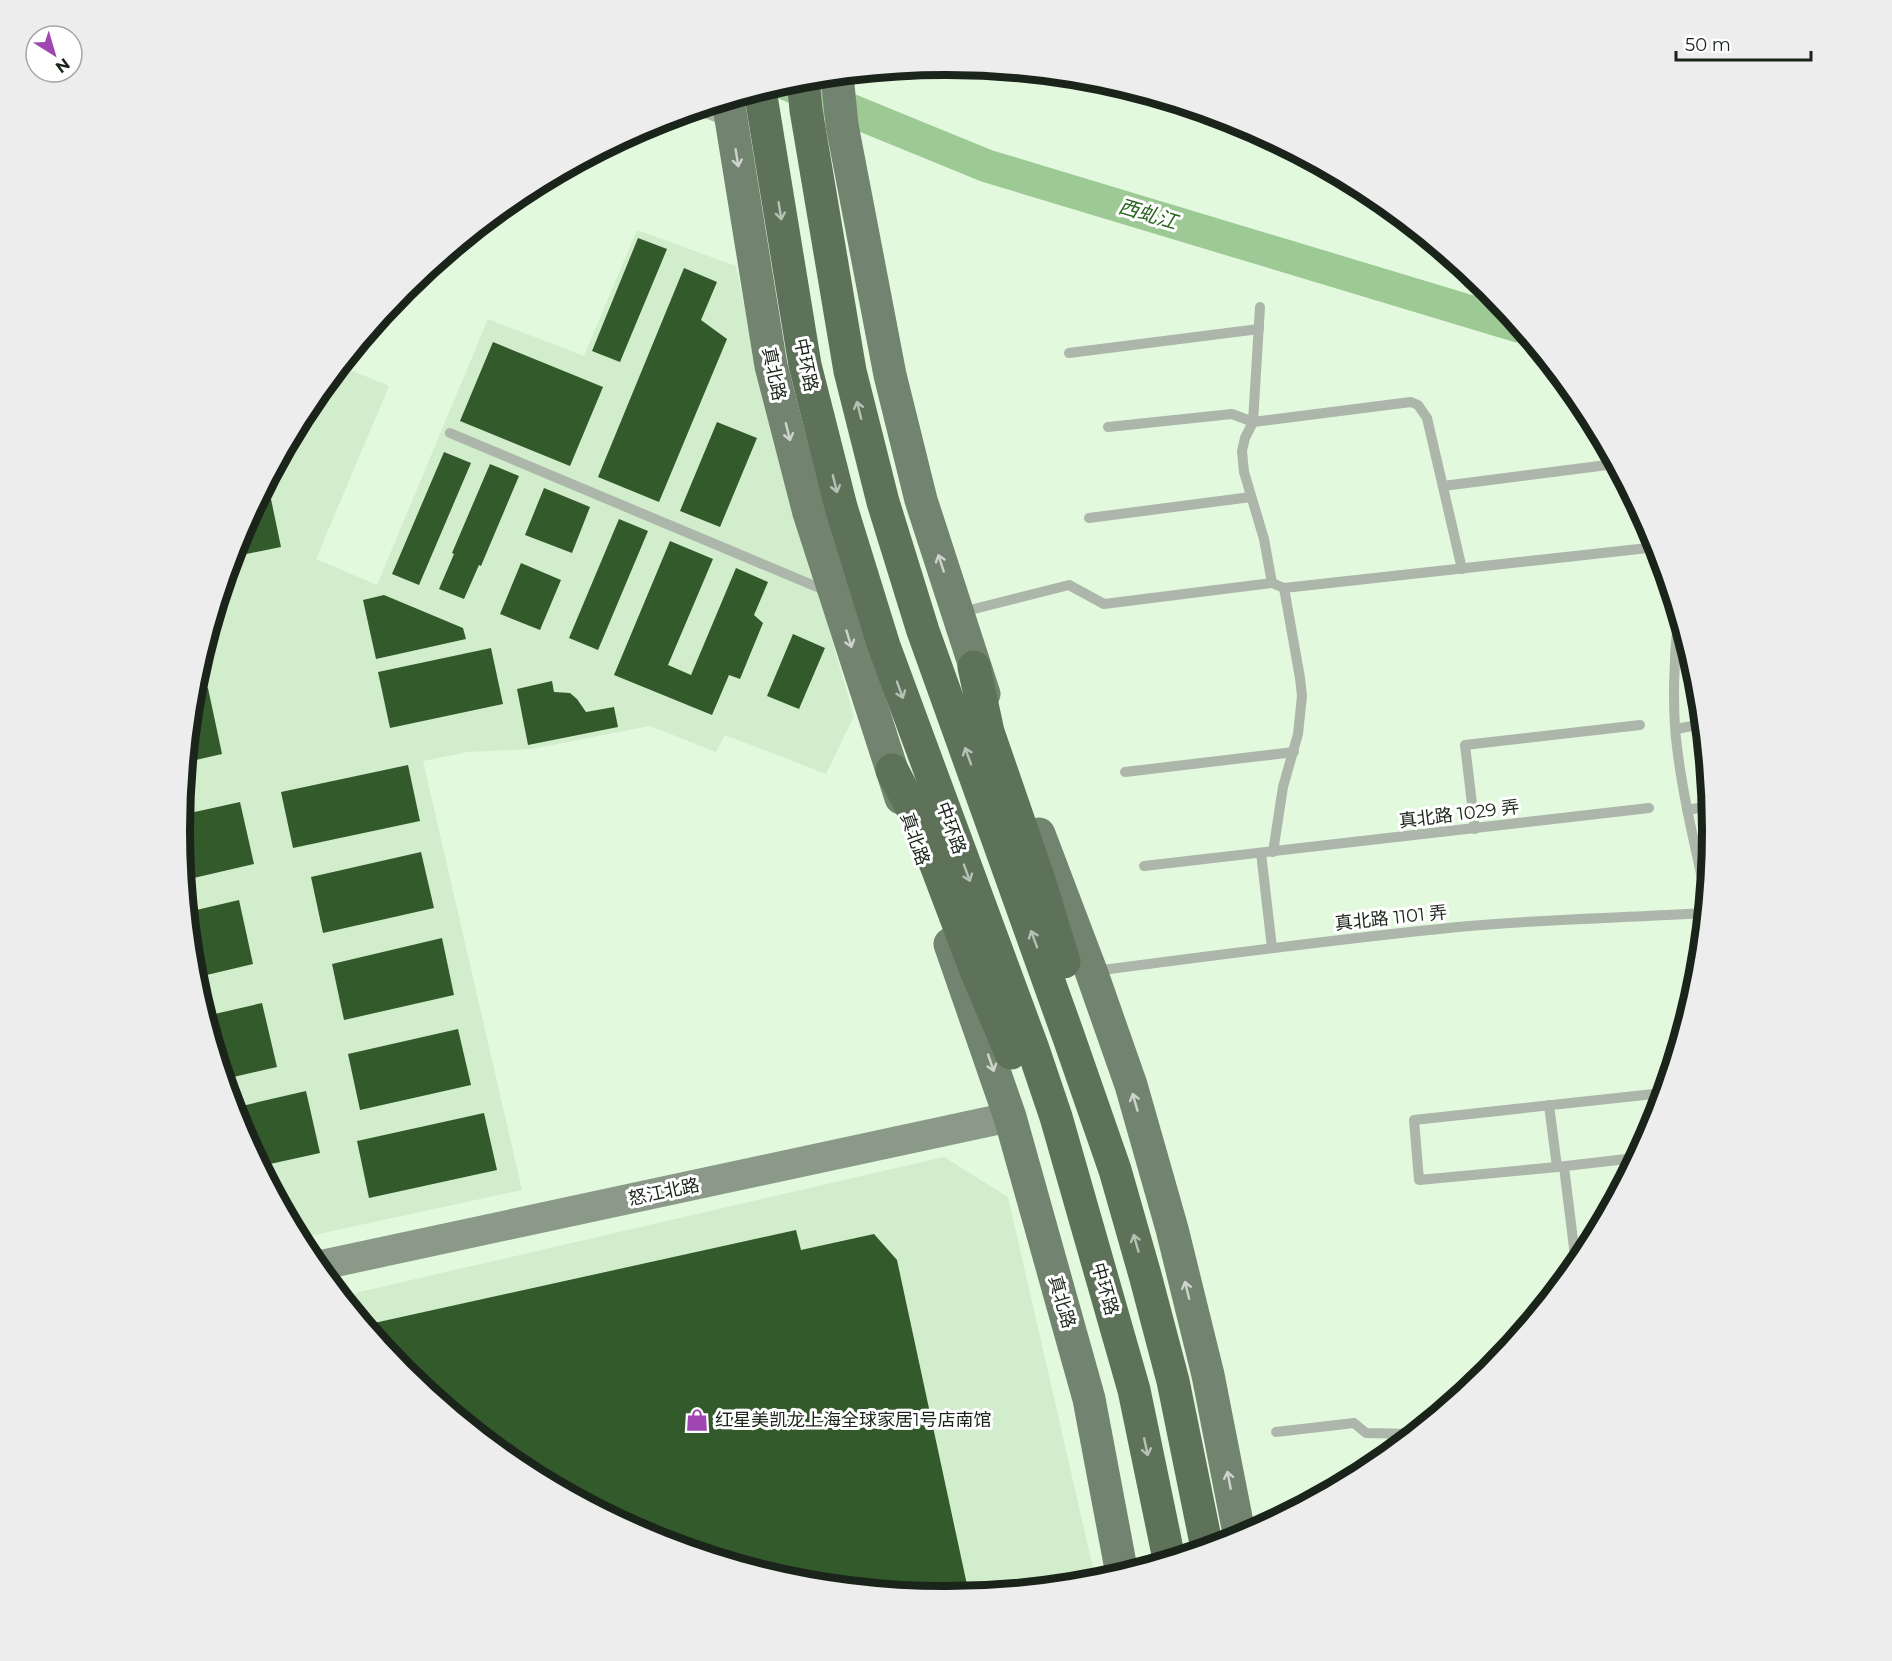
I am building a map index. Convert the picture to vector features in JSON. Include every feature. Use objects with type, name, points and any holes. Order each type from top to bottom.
[{"type":"highway","points":[[804,89],[850,371],[883,502],[923,631],[1115,1170],[1173,1381],[1205,1540]]},
{"type":"highway","name":"中环路","points":[[761,98],[805,365],[841,507],[884,646],[1056,1117],[1134,1390],[1168,1552]]},
{"type":"highway","points":[[974,668],[988,732],[1039,880],[1082,1019],[1094,1065],[1115,1170]]},
{"type":"highway","points":[[892,770],[920,823],[975,968],[1013,1057],[1038,1124],[1091,1284],[1134,1390]]},
{"type":"main road","points":[[838,83],[842,125],[890,375],[921,500],[974,668],[1091,971],[1131,1085],[1172,1229],[1208,1375],[1238,1527]]},
{"type":"main road","name":"真北路","points":[[721,110],[771,366],[809,513],[892,770],[1010,1117],[1089,1399],[1120,1565]]},
{"type":"street","name":"怒江北路","points":[[328,1264],[1010,1117]]},
{"type":"lane","points":[[1260,307],[1253,422],[1245,438],[1242,451],[1244,472],[1264,539],[1272,583]]},
{"type":"lane","points":[[1069,353],[1259,329]]},
{"type":"lane","points":[[1108,427],[1232,414],[1253,422],[1411,402],[1418,405],[1427,418],[1462,569]]},
{"type":"lane","points":[[450,433],[834,594]]},
{"type":"lane","points":[[1443,486],[1607,465]]},
{"type":"lane","points":[[1089,518],[1251,497]]},
{"type":"lane","points":[[957,613],[1069,585],[1104,604],[1272,583],[1284,588],[1647,548]]},
{"type":"lane","points":[[1273,852],[1283,787],[1298,735],[1302,696],[1284,588]]},
{"type":"lane","points":[[1680,655],[1676,745],[1700,870]]},
{"type":"lane","points":[[1475,829],[1465,745],[1640,725]]},
{"type":"lane","points":[[1676,729],[1694,725]]},
{"type":"lane","points":[[1125,772],[1294,752]]},
{"type":"lane","name":"真北路 1029 弄","points":[[1144,866],[1649,808]]},
{"type":"lane","points":[[1687,810],[1701,808]]},
{"type":"lane","points":[[1261,853],[1272,943]]},
{"type":"lane","name":"真北路 1101 弄","points":[[1091,971],[1272,943],[1519,922],[1697,913]]},
{"type":"lane","points":[[1627,1159],[1419,1180],[1414,1120],[1653,1094]]},
{"type":"lane","points":[[1549,1105],[1574,1250]]},
{"type":"lane","points":[[1276,1432],[1354,1423],[1366,1434],[1400,1434]]},
{"type":"shaded area","points":[[637,230],[736,266],[766,412],[854,716],[826,774],[725,735],[716,752],[650,726],[532,749],[468,752],[423,761],[522,1190],[309,1236],[268,1165],[248,1120],[216,1026],[197,929],[190,830],[192,781],[205,683],[216,635],[248,541],[268,496],[318,411],[348,369],[389,386],[316,559],[377,585],[488,319],[584,356]]},
{"type":"shaded area","name":"红星美凯龙上海全球家居1号店南馆","points":[[944,1157],[1008,1197],[1094,1571],[1045,1580],[995,1584],[946,1586],[897,1584],[847,1580],[799,1571],[703,1546],[612,1508],[526,1459],[448,1399],[378,1329],[350,1294]]},
{"type":"building","points":[[638,238],[667,249],[620,362],[592,351]]},
{"type":"building","points":[[684,268],[717,282],[701,320],[727,339],[659,502],[598,477]]},
{"type":"building","points":[[493,342],[603,387],[570,466],[460,421]]},
{"type":"building","points":[[717,422],[757,438],[720,527],[680,511]]},
{"type":"building","points":[[444,452],[471,463],[419,585],[392,574]]},
{"type":"building","points":[[490,464],[519,476],[481,566],[479,565],[464,599],[439,589]]},
{"type":"building","points":[[544,488],[590,507],[572,553],[525,535]]},
{"type":"building","points":[[271,499],[281,547],[243,555],[248,541],[266,500]]},
{"type":"building","points":[[619,519],[648,531],[598,650],[569,638]]},
{"type":"building","points":[[670,541],[713,559],[668,665],[691,675],[736,568],[768,582],[754,615],[763,623],[740,679],[729,675],[712,715],[614,675]]},
{"type":"building","points":[[521,563],[561,580],[540,630],[500,614]]},
{"type":"building","points":[[384,595],[463,628],[466,639],[376,659],[363,600]]},
{"type":"building","points":[[793,634],[825,648],[799,709],[767,696]]},
{"type":"building","points":[[491,648],[503,704],[390,728],[378,672]]},
{"type":"building","points":[[552,681],[554,692],[570,693],[586,712],[614,707],[618,727],[528,745],[517,689]]},
{"type":"building","points":[[208,688],[222,754],[194,760],[197,732],[204,689]]},
{"type":"building","points":[[408,765],[420,821],[293,848],[281,792]]},
{"type":"building","points":[[240,802],[254,864],[192,878],[191,813]]},
{"type":"building","points":[[421,852],[434,908],[323,933],[311,877]]},
{"type":"building","points":[[239,900],[253,964],[205,975],[195,910]]},
{"type":"building","points":[[442,938],[454,995],[344,1020],[332,964]]},
{"type":"building","points":[[262,1003],[277,1067],[233,1077],[213,1014]]},
{"type":"building","points":[[458,1029],[471,1085],[360,1110],[348,1054]]},
{"type":"building","points":[[306,1091],[320,1153],[268,1165],[243,1106]]},
{"type":"building","points":[[484,1113],[497,1170],[369,1198],[357,1141]]},
{"type":"building","name":"红星美凯龙上海全球家居1号店南馆","points":[[796,1230],[801,1250],[874,1234],[897,1260],[967,1585],[897,1584],[847,1580],[750,1560],[703,1546],[657,1528],[568,1485],[526,1459],[448,1399],[412,1365],[373,1323]]},
{"type":"waterway","name":"西虬江","points":[[800,90],[987,166],[1504,322]]},
{"type":"place","name":"红星美凯龙上海全球家居1号店南馆","points":[[697,1420]]}]
